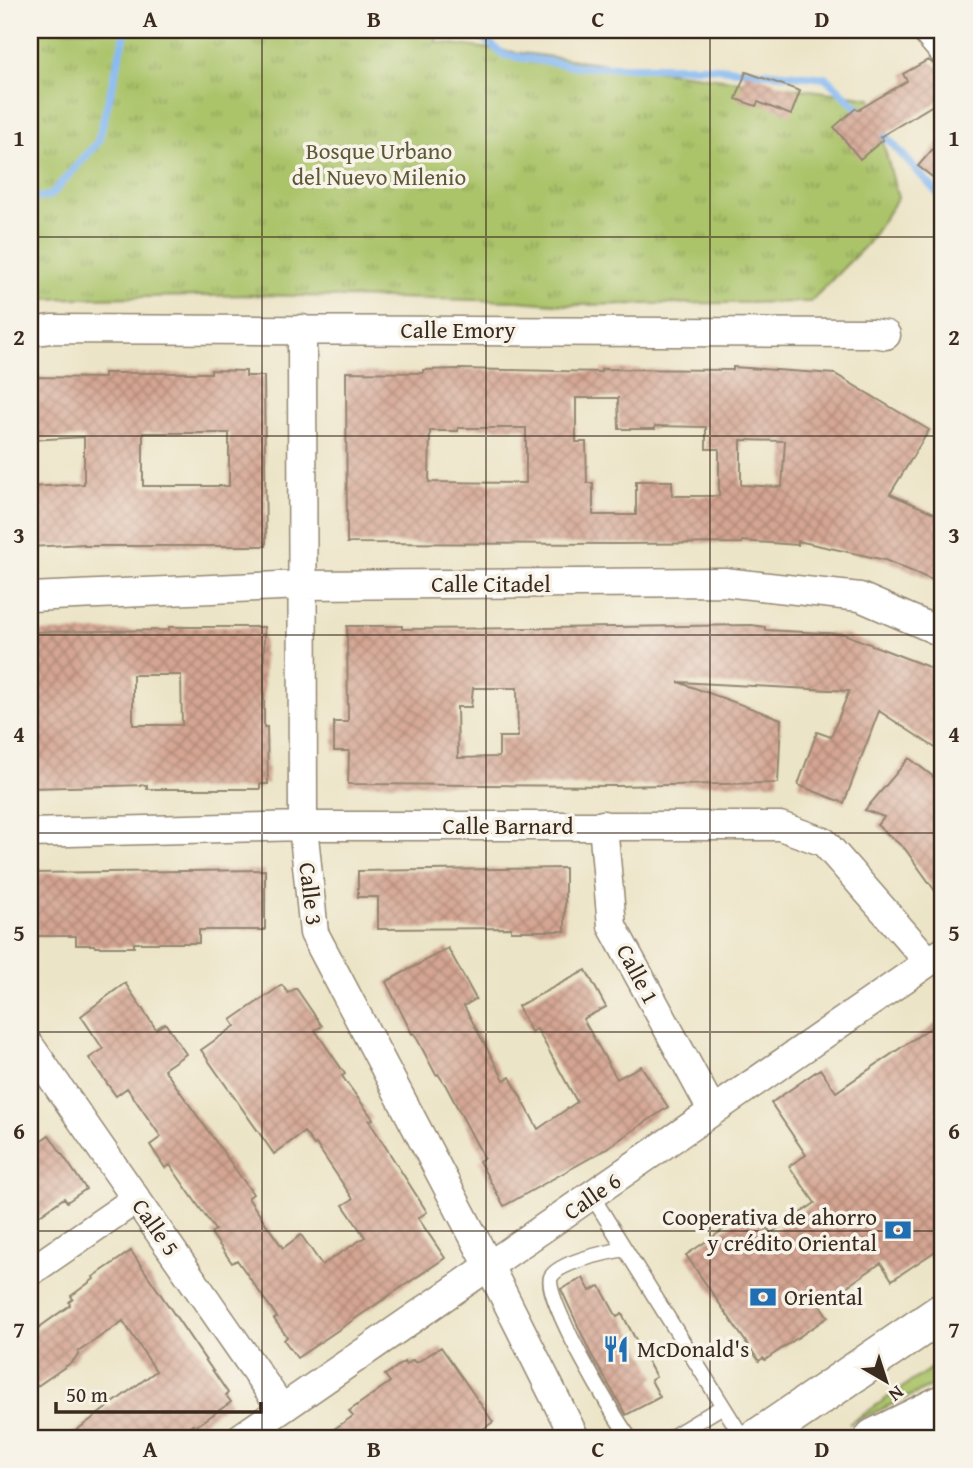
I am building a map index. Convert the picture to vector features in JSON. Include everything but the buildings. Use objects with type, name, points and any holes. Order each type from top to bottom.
[{"type":"highway","points":[[758,1438],[943,1312]]},
{"type":"highway","points":[[874,1438],[943,1404]]},
{"type":"street","points":[[925,30],[943,51]]},
{"type":"street","name":"Calle Emory","points":[[30,332],[51,329],[302,329],[886,335]]},
{"type":"street","name":"Calle 3","points":[[302,329],[303,826],[314,933],[489,1266],[575,1438]]},
{"type":"street","name":"Calle Citadel","points":[[30,597],[302,586],[724,582],[860,597],[943,633]]},
{"type":"street","name":"Calle 1","points":[[603,825],[612,926],[712,1110]]},
{"type":"street","name":"Calle Barnard","points":[[30,833],[303,826],[780,826],[824,842],[936,957]]},
{"type":"street","name":"Calle 6","points":[[240,1438],[936,957]]},
{"type":"street","name":"Calle 5","points":[[30,1045],[282,1409]]},
{"type":"street","points":[[30,1272],[136,1199]]},
{"type":"lane","points":[[592,1196],[743,1438]]},
{"type":"lane","points":[[625,1249],[573,1262],[553,1273],[549,1279],[549,1290],[586,1366],[630,1438]]},
{"type":"lane","points":[[670,1438],[723,1406]]},
{"type":"green space","name":"Bosque Urbano del Nuevo Milenio","points":[[30,30],[438,30],[436,42],[871,98],[898,198],[867,244],[810,302],[568,305],[518,301],[255,295],[30,299]]},
{"type":"green space","points":[[943,1360],[943,1381],[849,1424]]},
{"type":"waterway","points":[[30,199],[50,196],[98,142],[126,30]]},
{"type":"waterway","points":[[473,30],[504,55],[583,67],[706,67],[826,78],[865,115]]},
{"type":"waterway","points":[[877,127],[943,199]]},
{"type":"place","name":"Cooperativa de ahorro y crédito Oriental","points":[[898,1230]]},
{"type":"place","name":"Oriental","points":[[763,1297]]},
{"type":"place","name":"McDonald's","points":[[616,1349]]}]
